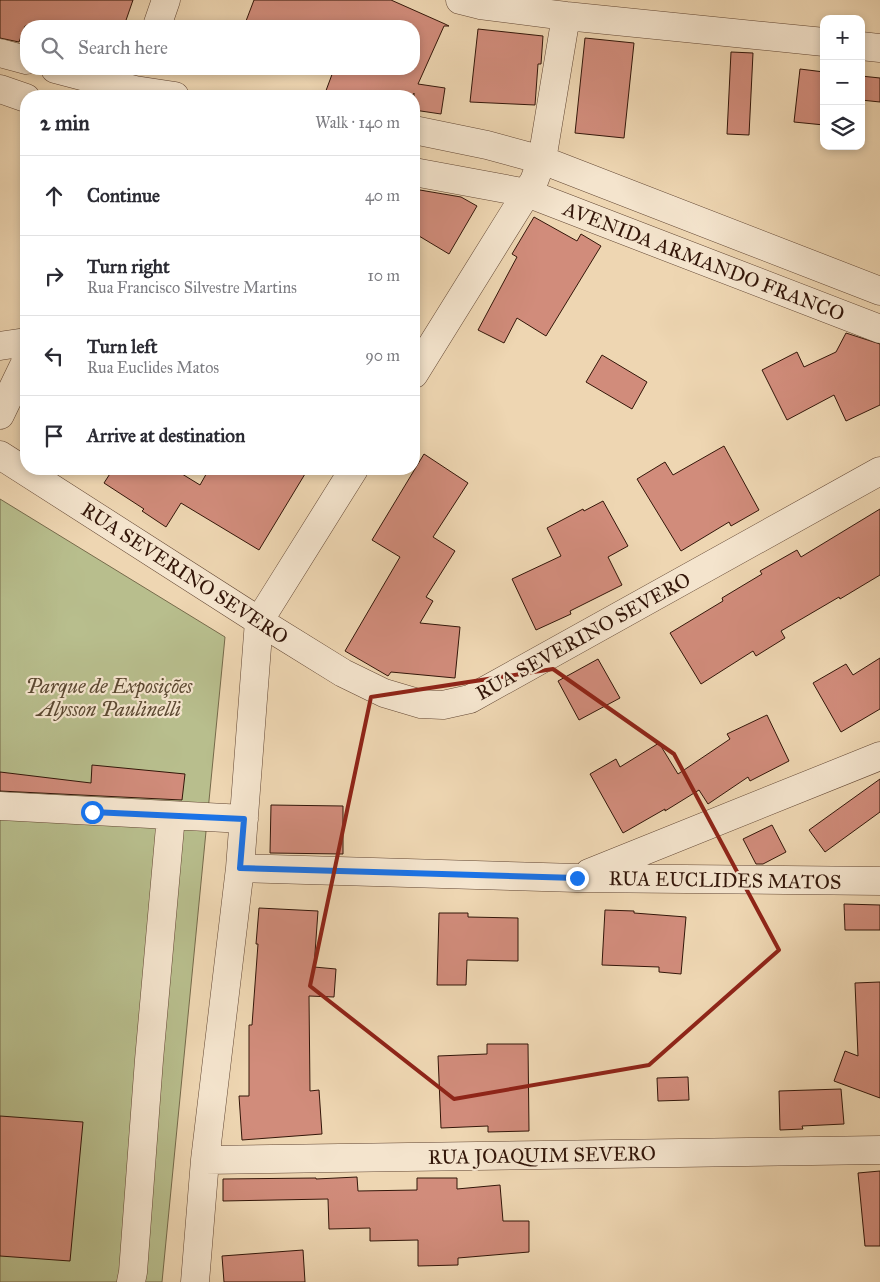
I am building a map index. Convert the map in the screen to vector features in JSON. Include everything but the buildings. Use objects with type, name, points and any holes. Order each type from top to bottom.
[{"type":"street","points":[[159,20],[166,0]]},
{"type":"street","points":[[460,0],[480,6],[566,16],[820,42]]},
{"type":"street","points":[[420,364],[534,181],[542,160],[566,16]]},
{"type":"street","points":[[865,46],[880,48]]},
{"type":"street","points":[[0,53],[20,58]]},
{"type":"street","points":[[85,75],[154,90]]},
{"type":"street","points":[[0,89],[20,96]]},
{"type":"street","points":[[420,131],[487,145],[542,160],[880,291]]},
{"type":"street","name":"AVENIDA ARMANDO FRANCO","points":[[420,173],[528,192],[880,329]]},
{"type":"street","points":[[720,267],[734,234]]},
{"type":"street","points":[[0,346],[20,343]]},
{"type":"street","points":[[0,415],[20,373]]},
{"type":"street","name":"RUA SEVERINO SEVERO","points":[[0,454],[20,467]]},
{"type":"street","name":"RUA SEVERINO SEVERO","points":[[33,475],[343,673],[384,694],[421,704],[443,705],[470,699],[880,471]]},
{"type":"street","points":[[195,1282],[205,1160],[240,868],[259,621],[350,475]]},
{"type":"street","points":[[577,878],[880,756]]},
{"type":"street","points":[[0,806],[244,819]]},
{"type":"street","points":[[131,1282],[170,816]]},
{"type":"street","name":"RUA EUCLIDES MATOS","points":[[240,868],[577,878],[880,881]]},
{"type":"street","name":"RUA JOAQUIM SEVERO","points":[[205,1160],[880,1150]]},
{"type":"highlighted area","points":[[553,669],[674,754],[779,950],[649,1065],[454,1099],[310,986],[371,697]]},
{"type":"green space","name":"Parque de Exposições Alysson Paulinelli","points":[[0,499],[225,637],[162,1282],[0,1282]]},
{"type":"route","points":[[92,812],[244,819],[240,868],[577,878]]}]
